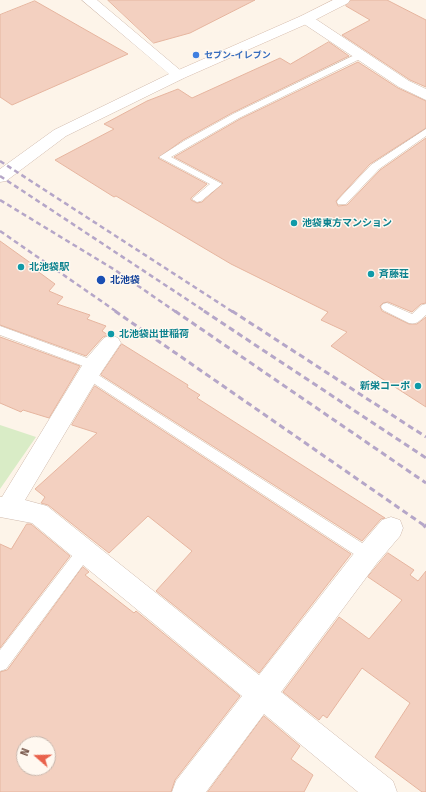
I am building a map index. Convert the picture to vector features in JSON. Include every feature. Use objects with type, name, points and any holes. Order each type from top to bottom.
[{"type":"street","points":[[89,0],[179,75]]},
{"type":"street","points":[[0,177],[60,133],[179,75],[306,20],[343,0]]},
{"type":"street","points":[[306,20],[404,84],[425,94]]},
{"type":"street","points":[[111,342],[91,370],[4,508],[38,514],[260,695],[382,792]]},
{"type":"street","points":[[187,792],[368,555],[391,528]]},
{"type":"lane","points":[[197,199],[217,184],[164,157],[206,131],[257,104],[360,55]]},
{"type":"lane","points":[[342,202],[375,167],[426,132]]},
{"type":"lane","points":[[388,307],[413,320],[426,308]]},
{"type":"lane","points":[[0,330],[91,370],[368,555]]},
{"type":"lane","points":[[0,663],[84,552]]},
{"type":"green space","points":[[0,425],[36,437],[0,489]]},
{"type":"building","points":[[108,0],[255,0],[190,33],[154,43]]},
{"type":"building","points":[[351,0],[387,0],[426,20],[426,87],[410,80],[342,35],[370,20],[346,6]]},
{"type":"building","points":[[35,1],[128,54],[12,105],[0,97],[0,15]]},
{"type":"building","points":[[329,42],[349,56],[232,113],[183,140],[158,158],[207,184],[191,198],[191,200],[197,203],[202,202],[223,183],[174,157],[240,119],[358,62],[398,88],[426,101],[426,128],[370,164],[336,201],[338,206],[347,205],[380,170],[426,138],[426,303],[421,304],[412,312],[388,302],[383,303],[380,306],[382,311],[409,324],[417,324],[426,317],[426,407],[331,346],[347,332],[321,320],[328,312],[231,264],[116,196],[114,197],[55,160],[114,129],[104,124],[147,101],[178,89],[192,98],[280,58],[290,64]]},
{"type":"building","points":[[0,241],[39,269],[36,270],[55,284],[49,291],[63,297],[57,304],[90,315],[87,319],[106,326],[102,331],[108,335],[103,337],[86,356],[0,325]]},
{"type":"building","points":[[0,337],[80,366],[49,418],[23,410],[21,412],[0,403]]},
{"type":"building","points":[[122,344],[188,385],[187,387],[200,395],[197,398],[385,518],[381,519],[362,541],[101,375]]},
{"type":"building","points":[[95,386],[351,554],[259,673],[156,591],[192,551],[148,516],[109,553],[48,505],[41,503],[45,497],[35,489],[97,433],[72,425]]},
{"type":"building","points":[[27,524],[31,524],[70,556],[0,648],[0,544],[11,549]]},
{"type":"building","points":[[388,553],[414,570],[410,575],[418,581],[426,571],[426,792],[422,792],[375,757],[410,703],[362,668],[327,718],[323,715],[319,720],[283,692],[339,617],[369,639],[402,600],[368,577]]},
{"type":"building","points":[[83,567],[89,572],[85,575],[134,613],[136,611],[240,696],[175,780],[171,792],[0,792],[0,672],[7,670]]},
{"type":"building","points":[[264,716],[300,746],[291,759],[313,775],[304,792],[208,792]]},
{"type":"railway","points":[[0,161],[233,312]]},
{"type":"railway","points":[[0,176],[206,312]]},
{"type":"railway","points":[[0,200],[115,270],[176,312]]},
{"type":"railway","points":[[0,231],[117,312]]},
{"type":"railway","points":[[115,311],[425,526]]},
{"type":"railway","points":[[175,311],[426,483]]},
{"type":"railway","points":[[204,311],[426,458]]},
{"type":"railway","points":[[232,311],[426,437]]},
{"type":"place","name":"セブン-イレブン","points":[[196,55]]},
{"type":"place","name":"池袋東方マンション","points":[[294,223]]},
{"type":"place","name":"北池袋駅","points":[[21,267]]},
{"type":"place","name":"斉藤荘","points":[[371,274]]},
{"type":"place","name":"北池袋","points":[[101,280]]},
{"type":"place","name":"北池袋出世稲荷","points":[[111,334]]},
{"type":"place","name":"新栄コーポ","points":[[418,386]]}]
